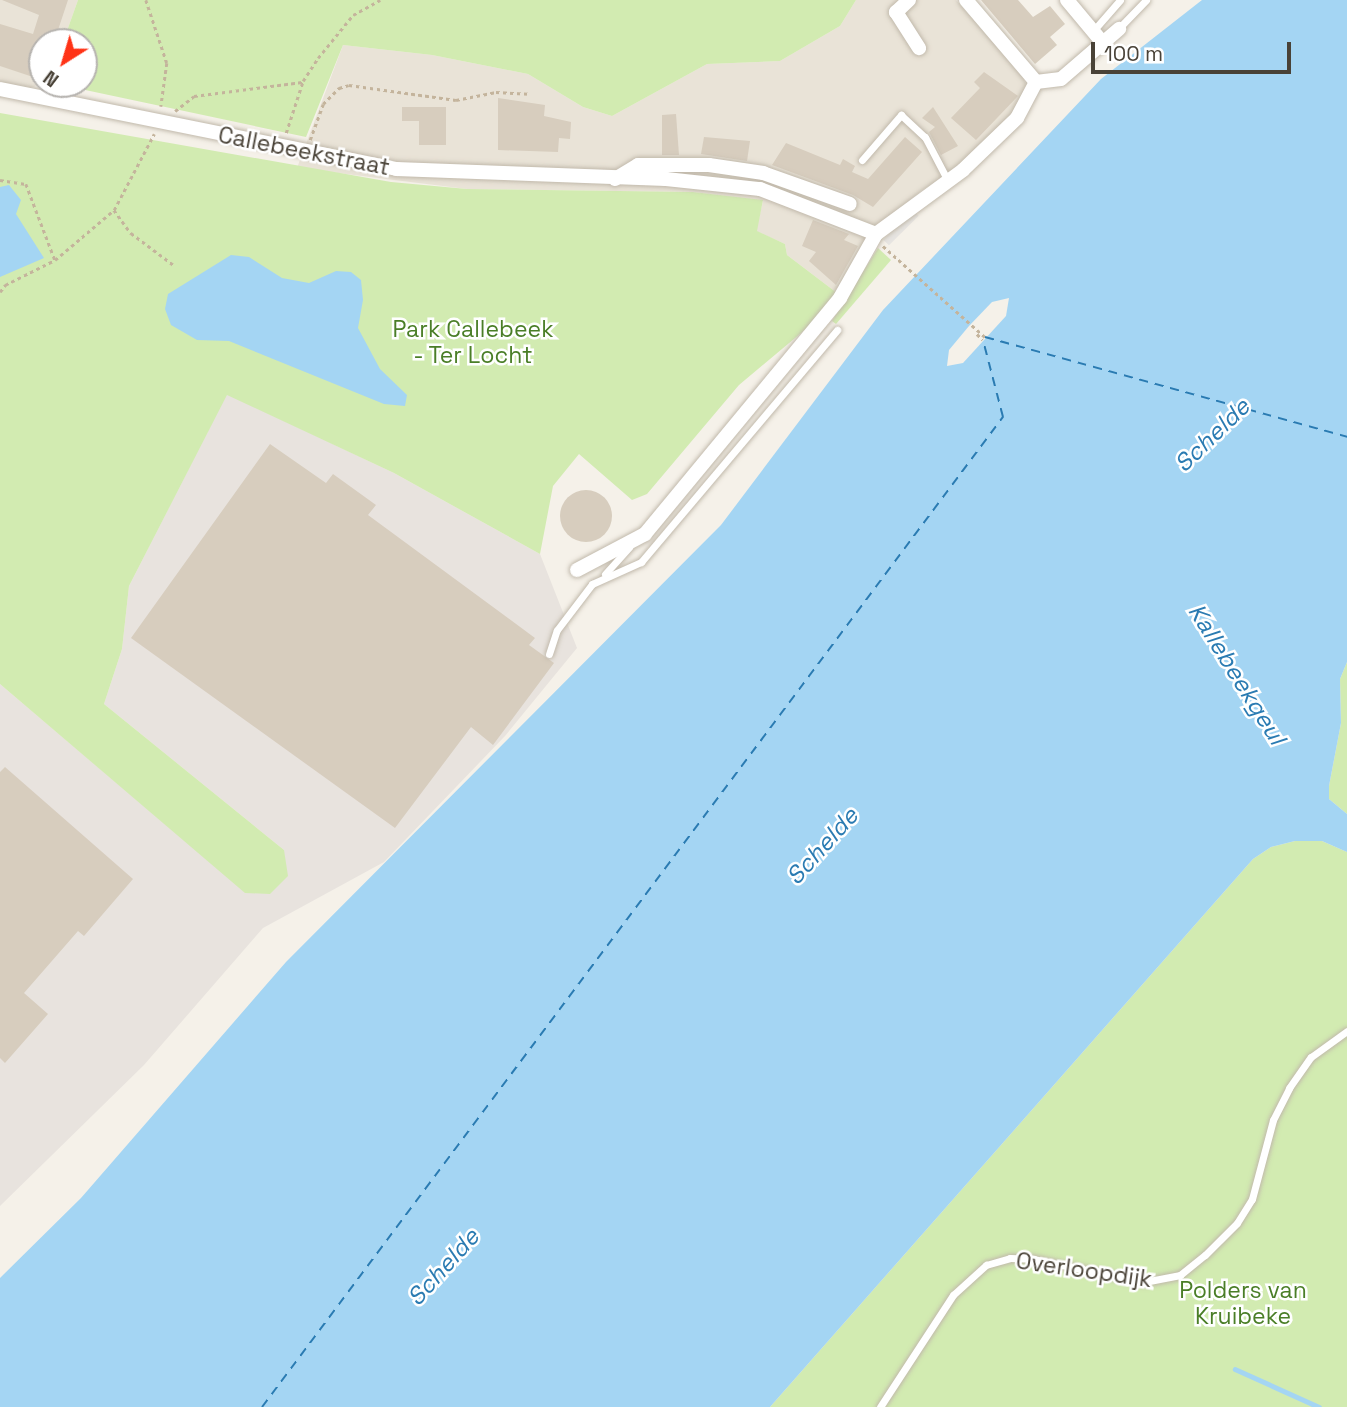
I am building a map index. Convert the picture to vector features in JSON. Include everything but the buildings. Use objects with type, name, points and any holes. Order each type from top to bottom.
[{"type":"street","points":[[909,0],[896,12],[919,48]]},
{"type":"street","points":[[966,0],[1036,82]]},
{"type":"street","points":[[1067,0],[1098,37]]},
{"type":"street","points":[[1036,82],[1061,79],[1098,37],[1119,29]]},
{"type":"street","points":[[577,570],[631,543],[668,507],[840,298],[876,234],[948,182],[1017,118],[1036,82]]},
{"type":"street","name":"Callebeekstraat","points":[[0,89],[306,153],[446,174],[760,189],[876,234]]},
{"type":"street","name":"Callebeekstraat","points":[[613,180],[638,165],[709,165],[763,173],[850,204]]},
{"type":"lane","points":[[1098,37],[1120,0]]},
{"type":"lane","points":[[1119,29],[1146,0]]},
{"type":"lane","points":[[862,160],[901,115],[925,136],[948,182]]},
{"type":"lane","points":[[602,577],[641,562],[837,330]]},
{"type":"lane","points":[[549,654],[557,630],[631,543]]},
{"type":"lane","name":"Overloopdijk","points":[[880,1407],[953,1295],[986,1265],[1010,1258],[1033,1259],[1144,1282],[1180,1275],[1205,1255],[1237,1223],[1252,1199],[1272,1120],[1289,1087],[1311,1057],[1347,1031]]},
{"type":"path","points":[[0,292],[5,285],[55,260],[114,210],[159,124],[167,63],[146,0]]},
{"type":"path","points":[[281,148],[303,81],[353,15],[380,0]]},
{"type":"path","points":[[159,124],[194,96],[303,81]]},
{"type":"path","points":[[306,153],[323,104],[339,88],[349,85],[456,100],[496,92],[528,94]]},
{"type":"path","points":[[0,180],[26,184],[55,260]]},
{"type":"path","points":[[114,210],[131,233],[175,266]]},
{"type":"path","points":[[876,234],[903,265],[984,339]]},
{"type":"shaded area","points":[[0,0],[78,0],[68,28],[28,28],[28,89],[0,98]]},
{"type":"shaded area","points":[[856,0],[956,0],[1023,76],[1028,92],[1015,113],[961,166],[922,190],[876,229],[837,293],[787,255],[785,244],[756,231],[763,201],[693,192],[467,189],[297,168],[343,45],[432,55],[528,74],[583,107],[612,116],[707,64],[780,61],[840,26]]},
{"type":"shaded area","points":[[913,210],[919,216],[889,245],[883,240]]},
{"type":"shaded area","points":[[227,394],[394,473],[540,554],[577,648],[505,736],[384,862],[263,928],[144,1065],[0,1206],[0,684],[245,892],[284,850],[104,704],[122,649],[129,586]]},
{"type":"green space","points":[[78,0],[856,0],[840,26],[780,61],[707,64],[612,116],[583,107],[528,74],[432,55],[343,45],[306,137],[98,93],[98,28],[68,28]]},
{"type":"green space","name":"Park Callebeek - Ter Locht","points":[[0,113],[391,182],[467,189],[693,192],[763,200],[757,231],[785,244],[787,255],[837,293],[813,323],[739,385],[647,494],[632,500],[579,454],[553,486],[540,554],[394,473],[227,395],[129,586],[122,649],[104,704],[284,850],[288,876],[270,894],[245,893],[0,684]]},
{"type":"green space","points":[[878,248],[891,260],[836,324],[832,321]]},
{"type":"green space","points":[[1347,662],[1347,814],[1329,799],[1329,786],[1341,723],[1340,679]]},
{"type":"green space","name":"Polders van Kruibeke","points":[[1295,841],[1322,841],[1347,852],[1347,1407],[770,1407],[1253,859],[1271,847]]},
{"type":"water","points":[[1202,0],[1347,0],[1347,662],[1340,679],[1341,723],[1329,799],[1347,814],[1347,852],[1322,841],[1295,841],[1271,847],[1253,859],[770,1407],[0,1407],[0,1278],[81,1198],[286,962],[721,525],[883,310],[1101,79]]},
{"type":"water","points":[[9,185],[21,200],[16,214],[44,258],[0,277],[0,187]]},
{"type":"water","points":[[231,255],[249,257],[282,278],[309,283],[336,271],[351,272],[361,280],[363,300],[358,328],[380,369],[407,395],[405,406],[384,404],[229,341],[197,340],[171,325],[165,309],[168,294]]},
{"type":"pier","points":[[1009,298],[1006,316],[963,363],[947,366],[949,350],[969,326],[992,302]]},
{"type":"waterway","points":[[1235,1369],[1319,1407]]},
{"type":"ferry route","points":[[985,337],[1347,437]]},
{"type":"ferry route","points":[[262,1407],[1003,417],[983,340]]},
{"type":"water label","name":"Schelde","points":[[1212,435]]},
{"type":"water label","name":"Kallebeekgeul","points":[[1237,674]]},
{"type":"water label","name":"Schelde","points":[[822,846]]},
{"type":"water label","name":"Schelde","points":[[443,1267]]}]
